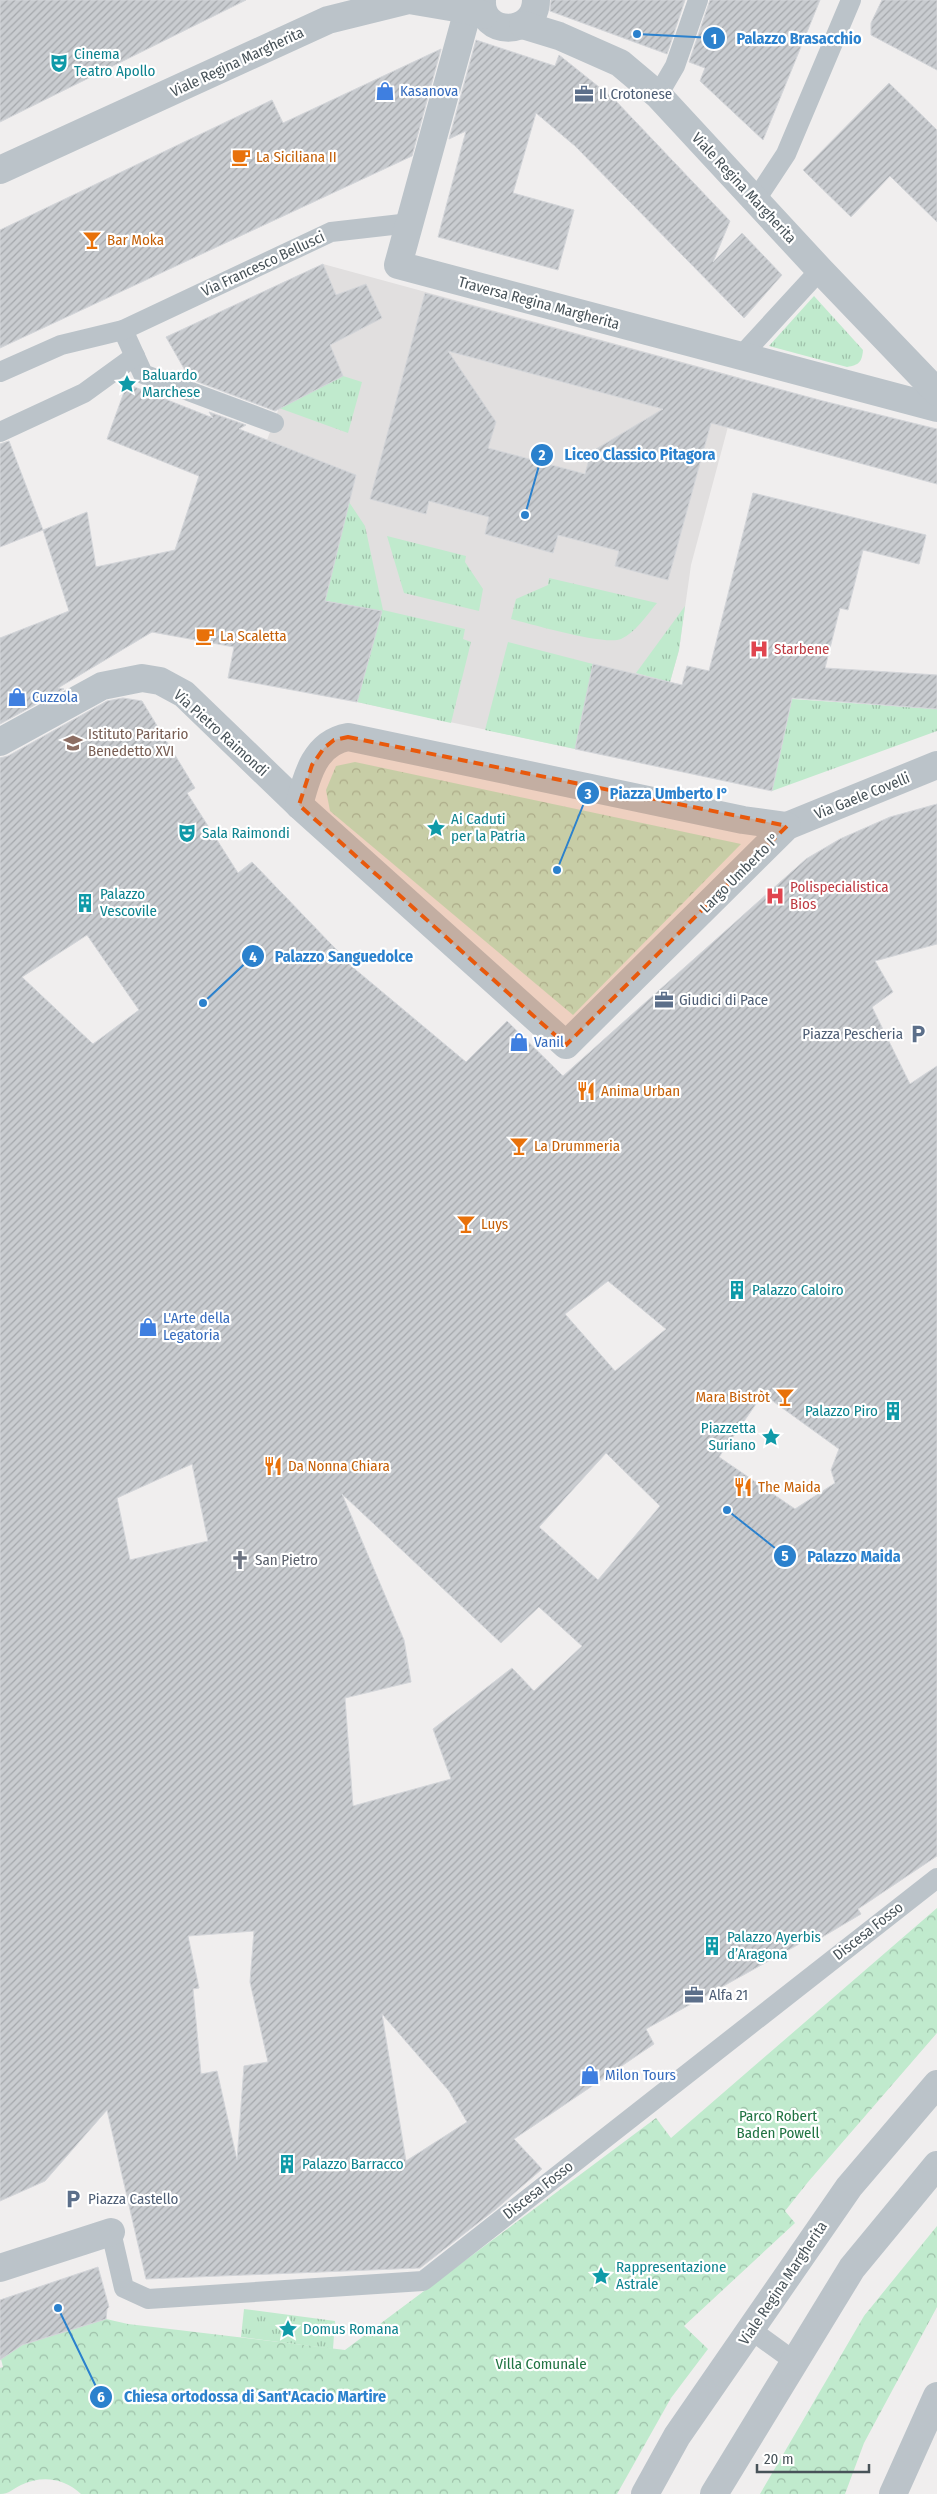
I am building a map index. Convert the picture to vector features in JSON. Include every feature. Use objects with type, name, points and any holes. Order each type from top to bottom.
[{"type":"street","name":"Viale Regina Margherita","points":[[0,170],[328,20],[409,0],[478,8]]},
{"type":"street","points":[[478,8],[499,28],[511,29],[523,25],[532,17],[536,0]]},
{"type":"street","name":"Traversa Regina Margherita","points":[[478,8],[398,265],[937,408]]},
{"type":"street","name":"Viale Regina Margherita","points":[[523,25],[559,36],[620,63],[658,95],[755,201],[937,392]]},
{"type":"street","name":"Via Pietro Raimondi","points":[[0,742],[102,686],[142,678],[160,681],[184,694],[299,805]]},
{"type":"street","name":"Largo Umberto I°","points":[[348,737],[743,820],[787,826],[566,1045],[299,805],[312,764],[324,748],[334,740],[348,737]]},
{"type":"street","name":"Via Gaele Covelli","points":[[787,826],[937,765]]},
{"type":"street","name":"Viale Regina Margherita","points":[[645,2494],[677,2436],[849,2187],[937,2084]]},
{"type":"street","points":[[714,2494],[852,2268],[937,2165]]},
{"type":"street","points":[[0,2268],[111,2232]]},
{"type":"street","points":[[893,2494],[937,2396]]},
{"type":"lane","points":[[658,95],[675,66],[698,0]]},
{"type":"lane","points":[[755,201],[786,154],[851,0]]},
{"type":"lane","name":"Via Francesco Bellusci","points":[[0,372],[60,345],[123,330],[331,232],[410,223]]},
{"type":"lane","points":[[741,356],[820,270]]},
{"type":"lane","points":[[123,330],[144,374],[274,423]]},
{"type":"lane","points":[[0,432],[84,393],[135,356]]},
{"type":"lane","name":"Discesa Fosso","points":[[111,2232],[124,2288],[148,2299],[423,2281],[937,1878]]},
{"type":"lane","points":[[751,2330],[794,2362]]},
{"type":"highlighted area","points":[[348,737],[787,826],[566,1045],[299,805],[312,765],[324,748],[334,740]]},
{"type":"shaded area","points":[[323,264],[741,378],[691,565],[679,650],[670,682],[594,665],[575,749],[357,702],[382,611],[325,601],[353,474],[267,440],[279,408],[187,373],[166,337]]},
{"type":"green space","points":[[814,296],[863,350],[861,360],[857,364],[847,367],[769,346]]},
{"type":"green space","points":[[343,376],[362,382],[348,433],[279,408]]},
{"type":"green space","points":[[349,502],[365,526],[383,610],[465,629],[463,639],[471,642],[451,723],[357,702],[382,611],[325,601]]},
{"type":"green space","points":[[387,536],[466,556],[465,562],[483,589],[479,611],[404,593]]},
{"type":"green space","points":[[549,578],[657,603],[631,632],[621,639],[613,640],[600,640],[568,634],[511,619],[516,599],[548,585]]},
{"type":"green space","points":[[685,606],[679,650],[670,682],[636,673]]},
{"type":"green space","points":[[508,642],[593,664],[575,749],[485,730]]},
{"type":"green space","points":[[792,699],[937,709],[937,731],[772,791]]},
{"type":"green space","points":[[355,762],[741,844],[573,1015],[330,811],[326,790],[336,766]]},
{"type":"green space","name":"Villa Comunale","points":[[937,1908],[937,2033],[785,2211],[795,2223],[684,2326],[708,2349],[671,2398],[617,2494],[81,2494],[60,2481],[45,2479],[29,2482],[0,2494],[0,2368],[3,2367],[1,2359],[22,2345],[106,2319],[128,2324],[345,2350],[656,2118],[671,2138]]},
{"type":"green space","points":[[937,2226],[937,2307],[864,2443],[845,2494],[760,2494],[864,2316]]},
{"type":"green space","name":"Domus Romana","points":[[244,2309],[335,2321],[333,2349],[241,2337]]},
{"type":"building","name":"Cinema Teatro Apollo","points":[[0,0],[246,0],[0,122]]},
{"type":"building","points":[[551,0],[685,0],[667,54],[550,11]]},
{"type":"building","points":[[710,0],[820,0],[763,140],[700,81],[705,68],[689,62]]},
{"type":"building","points":[[882,0],[937,0],[937,70],[871,35],[871,23]]},
{"type":"building","points":[[476,40],[555,66],[559,55],[614,99],[730,221],[713,262],[742,233],[782,275],[744,318],[575,146],[536,113],[513,193],[574,210],[558,270],[438,237],[466,131],[449,139]]},
{"type":"building","points":[[441,49],[412,156],[0,348],[0,230],[272,100],[283,123]]},
{"type":"building","points":[[889,83],[937,130],[937,222],[890,176],[851,217],[803,170]]},
{"type":"building","points":[[323,264],[336,295],[366,284],[382,318],[330,345],[343,376],[275,411],[190,379],[166,337]]},
{"type":"building","points":[[425,293],[823,401],[937,429],[937,484],[711,423],[668,580],[615,566],[619,551],[558,535],[553,553],[485,534],[489,517],[429,501],[426,514],[370,499]],"holes":[[[448,351],[663,409],[591,452],[585,474],[488,448],[496,422]]]},
{"type":"building","points":[[127,384],[213,418],[209,412],[246,425],[239,429],[356,475],[325,601],[382,611],[357,702],[228,678],[234,647],[152,632],[58,688],[64,689],[0,724],[0,638],[69,611],[43,530],[87,512],[96,567],[175,550],[199,476],[107,439]]},
{"type":"building","points":[[9,441],[43,530],[0,547],[0,444]]},
{"type":"building","name":"Starbene","points":[[753,493],[926,535],[919,564],[863,550],[848,610],[840,608],[825,668],[937,675],[937,709],[792,698],[772,791],[575,749],[593,664],[682,685],[687,666],[709,671]]},
{"type":"building","points":[[123,698],[142,701],[195,788],[187,793],[238,873],[252,862],[356,970],[466,1062],[507,1021],[563,1076],[806,859],[840,839],[890,817],[937,804],[937,944],[875,961],[893,992],[872,1007],[910,1084],[937,1066],[937,1856],[858,1909],[861,1914],[819,1939],[810,1938],[646,2029],[654,2044],[514,2139],[542,2169],[496,2209],[420,2268],[146,2279],[107,2110],[45,2181],[0,2201],[0,758],[8,756],[107,701]],"holes":[[[87,935],[139,1010],[93,1044],[22,977]],[[608,1281],[666,1329],[615,1371],[565,1314]],[[763,1394],[839,1449],[831,1470],[835,1483],[795,1509],[719,1457]],[[606,1453],[660,1506],[598,1580],[539,1527]],[[192,1464],[208,1541],[130,1560],[117,1498]],[[342,1494],[501,1643],[539,1607],[582,1646],[534,1691],[512,1668],[433,1729],[451,1779],[353,1806],[345,1698],[411,1682],[404,1640]],[[254,1931],[250,1982],[268,2062],[244,2066],[237,2160],[217,2071],[201,2074],[193,1989],[199,1988],[188,1936]],[[382,2014],[449,2091],[467,2122],[406,2161]]]},
{"type":"building","points":[[98,2267],[109,2307],[106,2319],[22,2345],[0,2360],[0,2300]]},
{"type":"place","name":"Palazzo Brasacchio","points":[[637,34]]},
{"type":"place","name":"Cinema Teatro Apollo","points":[[59,63]]},
{"type":"place","name":"Kasanova","points":[[385,91]]},
{"type":"place","name":"Il Crotonese","points":[[584,94]]},
{"type":"place","name":"La Siciliana II","points":[[241,157]]},
{"type":"place","name":"Bar Moka","points":[[92,240]]},
{"type":"place","name":"Baluardo Marchese","points":[[127,384]]},
{"type":"place","name":"Liceo Classico Pitagora","points":[[525,515]]},
{"type":"place","name":"La Scaletta","points":[[205,636]]},
{"type":"place","name":"Starbene","points":[[759,649]]},
{"type":"place","name":"Cuzzola","points":[[17,697]]},
{"type":"place","name":"Istituto Paritario Benedetto XVI","points":[[73,743]]},
{"type":"place","name":"Ai Caduti per la Patria","points":[[436,828]]},
{"type":"place","name":"Sala Raimondi","points":[[187,833]]},
{"type":"place","name":"Piazza Umberto I°","points":[[557,870]]},
{"type":"place","name":"Polispecialistica Bios","points":[[775,896]]},
{"type":"place","name":"Palazzo Vescovile","points":[[85,903]]},
{"type":"place","name":"Giudici di Pace","points":[[664,1000]]},
{"type":"place","name":"Palazzo Sanguedolce","points":[[203,1003]]},
{"type":"place","name":"Piazza Pescheria","points":[[918,1034]]},
{"type":"place","name":"Vanil","points":[[519,1042]]},
{"type":"place","name":"Anima Urban","points":[[586,1091]]},
{"type":"place","name":"La Drummeria","points":[[519,1146]]},
{"type":"place","name":"Luys","points":[[466,1224]]},
{"type":"place","name":"Palazzo Caloiro","points":[[737,1290]]},
{"type":"place","name":"L'Arte della Legatoria","points":[[148,1327]]},
{"type":"place","name":"Mara Bistròt","points":[[785,1397]]},
{"type":"place","name":"Palazzo Piro","points":[[893,1411]]},
{"type":"place","name":"Piazzetta Suriano","points":[[771,1437]]},
{"type":"place","name":"Da Nonna Chiara","points":[[273,1466]]},
{"type":"place","name":"The Maida","points":[[743,1487]]},
{"type":"place","name":"Palazzo Maida","points":[[727,1510]]},
{"type":"place","name":"San Pietro","points":[[240,1560]]},
{"type":"place","name":"Palazzo Ayerbis d’Aragona","points":[[712,1946]]},
{"type":"place","name":"Alfa 21","points":[[694,1995]]},
{"type":"place","name":"Milon Tours","points":[[590,2075]]},
{"type":"place","name":"Palazzo Barracco","points":[[287,2164]]},
{"type":"place","name":"Piazza Castello","points":[[73,2199]]},
{"type":"place","name":"Rappresentazione Astrale","points":[[601,2276]]},
{"type":"place","name":"Chiesa ortodossa di Sant'Acacio Martire","points":[[58,2308]]},
{"type":"place","name":"Domus Romana","points":[[288,2329]]},
{"type":"park label","name":"Parco Robert Baden Powell","points":[[778,2124]]}]
